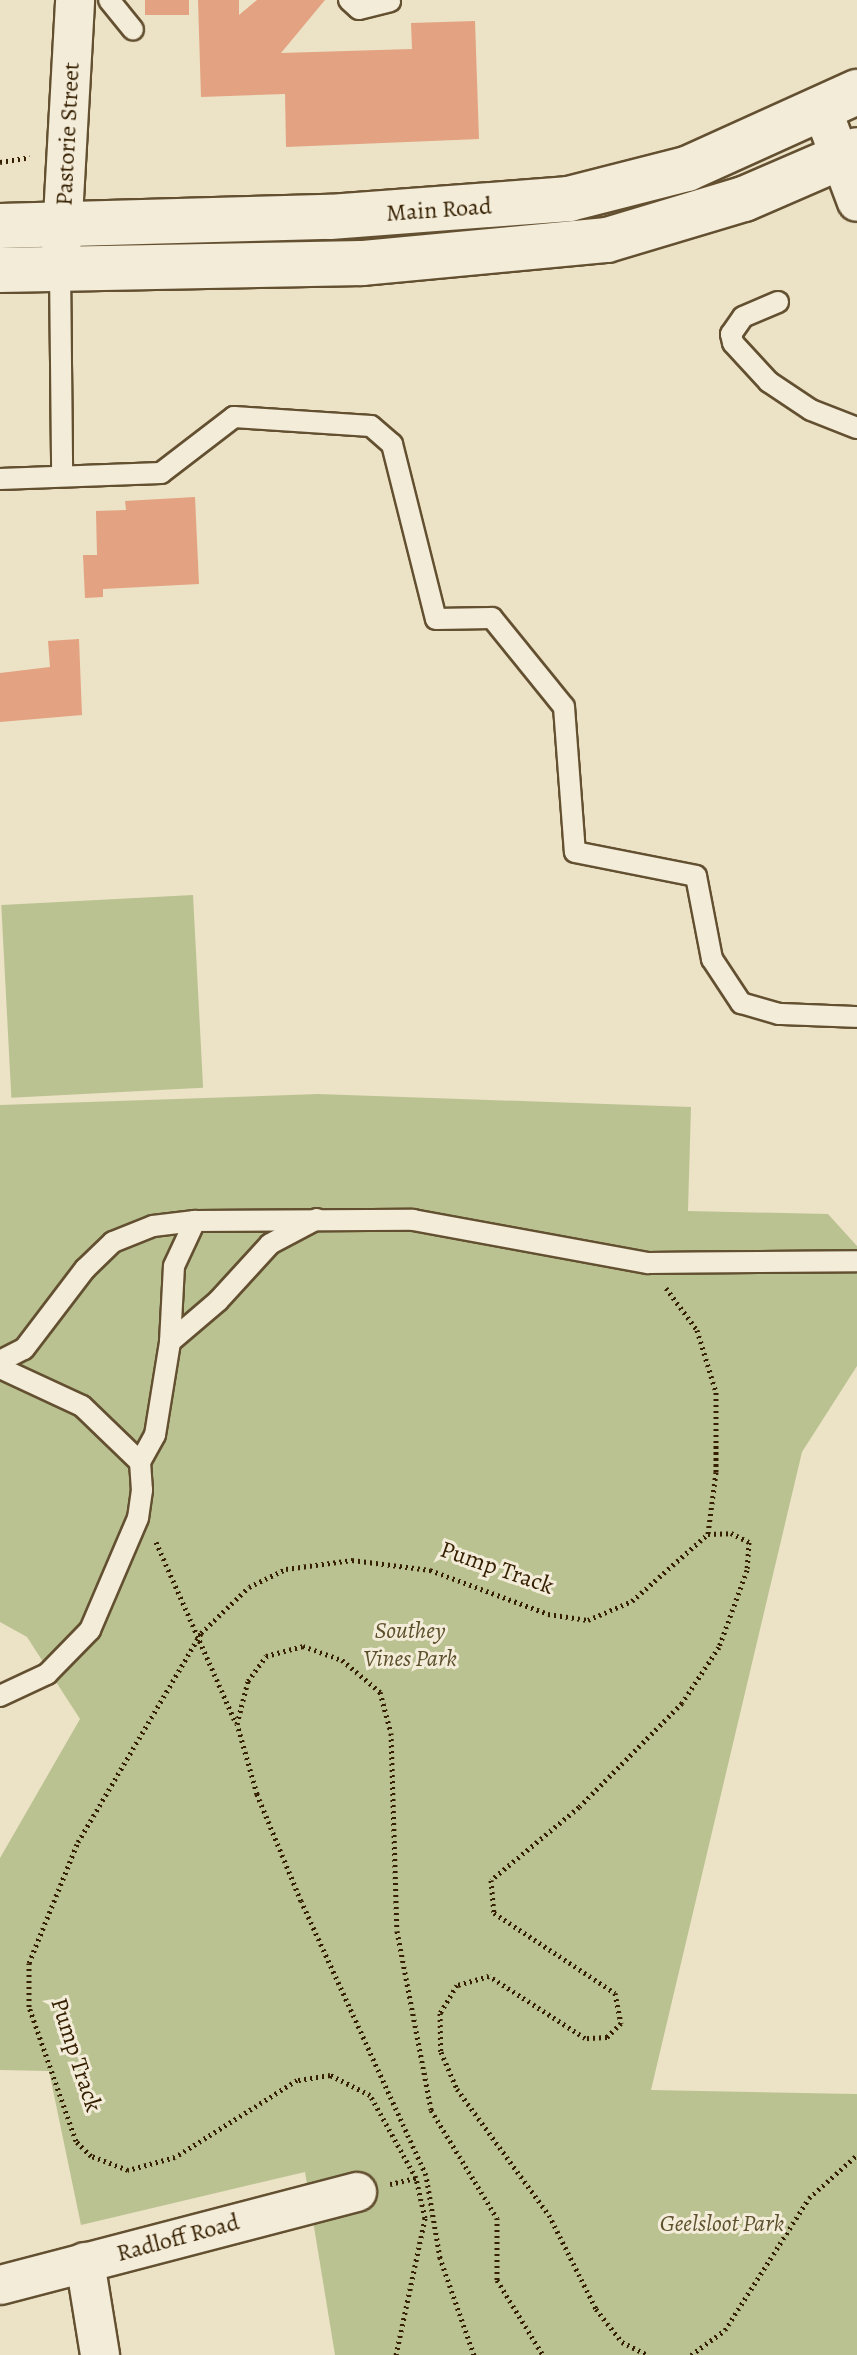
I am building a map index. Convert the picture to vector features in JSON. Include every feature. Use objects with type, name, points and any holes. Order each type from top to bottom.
[{"type":"main road","name":"Main Road","points":[[0,226],[330,217],[569,199],[687,169],[840,100]]},
{"type":"main road","name":"Main Road","points":[[0,270],[362,263],[607,240],[744,199],[850,153]]},
{"type":"street","name":"Pastorie Street","points":[[60,267],[75,0]]},
{"type":"street","points":[[840,100],[857,202]]},
{"type":"street","name":"Radloff Road","points":[[0,2285],[357,2192]]},
{"type":"street","points":[[85,2262],[100,2355]]},
{"type":"lane","points":[[109,0],[133,30]]},
{"type":"lane","points":[[349,0],[359,9],[390,1]]},
{"type":"lane","points":[[60,267],[62,475]]},
{"type":"lane","points":[[778,302],[743,317],[731,334],[733,343],[769,382],[811,410],[857,428]]},
{"type":"lane","points":[[0,479],[161,473],[234,417],[371,426],[392,444],[436,619],[492,618],[564,707],[575,852],[696,876],[712,959],[741,1003],[779,1014],[857,1017]]},
{"type":"lane","points":[[170,1342],[218,1301],[270,1244],[320,1217]]},
{"type":"lane","points":[[0,1361],[24,1349],[85,1269],[113,1242],[153,1226],[195,1221],[320,1217],[413,1220],[648,1263],[857,1261]]},
{"type":"lane","points":[[0,1696],[47,1674],[90,1630],[138,1518],[140,1462],[155,1435],[170,1342],[174,1266],[195,1221]]},
{"type":"lane","points":[[0,1368],[82,1406],[140,1462]]},
{"type":"path","points":[[648,1263],[697,1330],[716,1392],[716,1472],[708,1534],[731,1533],[749,1542],[747,1570],[719,1647],[682,1703],[579,1807],[491,1880],[494,1913],[615,1993],[621,2023],[607,2037],[585,2038],[489,1976],[457,1985],[440,2013],[441,2052],[457,2089],[549,2215],[596,2309],[622,2342],[648,2355]]},
{"type":"path","points":[[138,1518],[156,1541],[201,1633],[237,1724],[257,1794],[426,2175],[440,2258],[474,2355]]},
{"type":"path","name":"Pump Track","points":[[396,2355],[425,2218],[416,2178],[370,2095],[330,2075],[297,2080],[175,2157],[128,2170],[91,2156],[76,2141],[29,2007],[29,1963],[78,1842],[201,1633],[249,1587],[286,1569],[352,1560],[430,1570],[548,1614],[588,1620],[632,1601],[708,1534]]},
{"type":"path","points":[[237,1724],[248,1681],[266,1656],[303,1646],[342,1660],[380,1692],[391,1733],[397,1931],[431,2110],[497,2218],[497,2280],[543,2355]]},
{"type":"path","points":[[691,2355],[725,2330],[809,2198],[857,2155]]},
{"type":"green space","points":[[193,895],[203,1088],[11,1098],[1,905]]},
{"type":"green space","name":"Southey Vines Park","points":[[318,1094],[691,1107],[688,1211],[828,1214],[857,1246],[857,1366],[802,1452],[651,2090],[857,2094],[857,2355],[335,2355],[305,2172],[81,2225],[49,2071],[0,2070],[0,1858],[80,1719],[27,1637],[0,1622],[0,1105]]},
{"type":"building","points":[[145,0],[189,0],[189,15],[145,15]]},
{"type":"building","points":[[198,0],[239,0],[239,15],[257,0],[325,0],[281,53],[412,49],[411,23],[475,21],[479,139],[286,147],[285,94],[201,97]]},
{"type":"building","points":[[195,497],[199,584],[103,589],[103,597],[85,598],[83,555],[97,555],[96,511],[126,510],[125,501]]},
{"type":"building","points":[[79,639],[82,715],[0,722],[0,673],[50,667],[48,641]]},
{"type":"park label","name":"Geelsloot Park","points":[[722,2224]]}]
